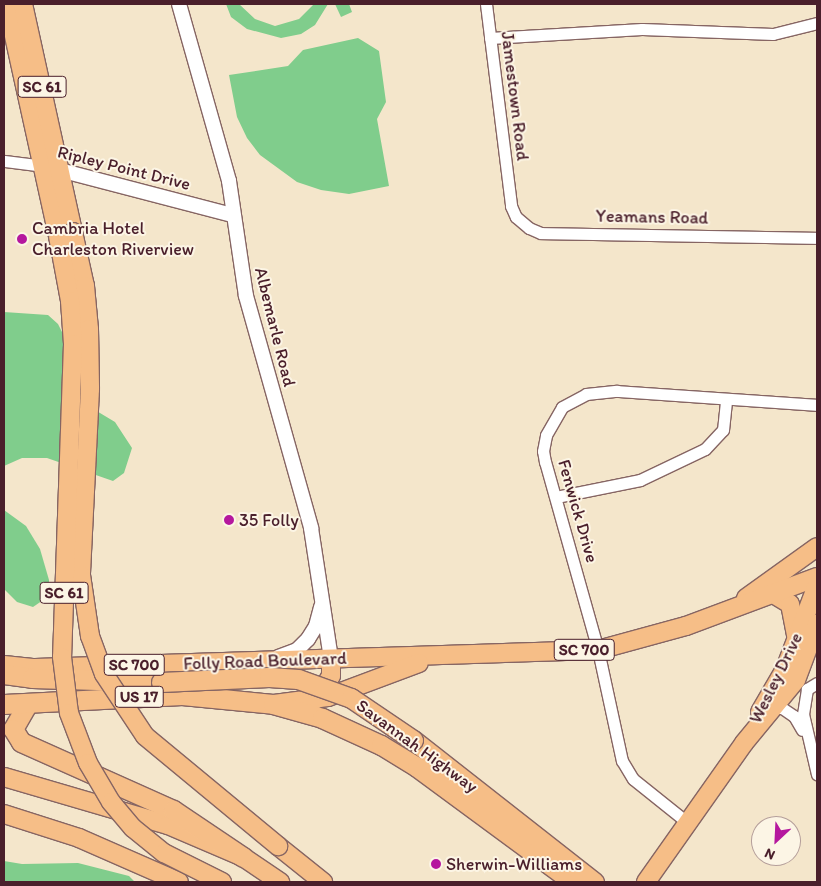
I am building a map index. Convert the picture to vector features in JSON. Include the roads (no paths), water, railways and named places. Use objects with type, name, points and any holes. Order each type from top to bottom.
[{"type":"highway","name":"Savannah Highway","points":[[4,674],[32,678],[161,682],[298,679],[351,698],[413,740],[594,882]]},
{"type":"highway","name":"Savannah Highway","points":[[4,704],[182,695],[273,704],[322,718],[381,745],[417,767],[573,882]]},
{"type":"highway","points":[[28,703],[13,729],[21,742],[173,810],[243,856]]},
{"type":"main road","name":"SC 61","points":[[7,4],[43,166],[85,286],[89,329],[90,389],[82,575],[90,636],[104,674],[145,736],[323,882]]},
{"type":"main road","name":"SC 61","points":[[23,4],[60,170],[66,234],[73,344],[62,657],[69,713],[88,763],[110,802],[133,828],[164,853],[222,882]]},
{"type":"main road","name":"Folly Road Boulevard","points":[[725,611],[817,547]]},
{"type":"main road","name":"Folly Road Boulevard","points":[[4,665],[35,668],[331,659],[436,658],[598,650],[686,626],[775,595],[817,577]]},
{"type":"main road","name":"Wesley Drive","points":[[744,744],[796,645],[817,585]]},
{"type":"main road","points":[[775,595],[790,604],[796,645]]},
{"type":"main road","name":"Wesley Drive","points":[[646,882],[744,744],[796,680],[817,624]]},
{"type":"main road","name":"Folly Road Boulevard","points":[[273,704],[316,699],[436,658]]},
{"type":"main road","points":[[316,699],[331,676],[331,659]]},
{"type":"main road","points":[[4,778],[168,824],[243,856],[280,882]]},
{"type":"main road","points":[[4,814],[79,838],[179,882]]},
{"type":"street","name":"Albemarle Road","points":[[179,4],[217,131],[233,215],[243,282],[310,526],[323,598],[331,659]]},
{"type":"street","name":"Jamestown Road","points":[[486,4],[509,194]]},
{"type":"street","points":[[490,38],[642,29],[773,34],[817,23]]},
{"type":"street","name":"Ripley Point Drive","points":[[4,161],[60,170],[233,215]]},
{"type":"street","name":"Yeamans Road","points":[[509,194],[516,217],[541,233],[817,238]]},
{"type":"street","name":"Fenwick Drive","points":[[688,823],[633,779],[622,761],[598,650],[543,451],[546,435],[562,407],[586,394],[618,391],[817,405]]},
{"type":"street","points":[[556,497],[640,480],[705,449],[723,430],[726,400]]},
{"type":"street","points":[[264,661],[297,650],[308,639],[316,626],[323,598]]},
{"type":"street","points":[[817,683],[807,689],[803,697],[807,739],[817,774]]},
{"type":"street","points":[[775,708],[782,708],[794,716],[807,739]]},
{"type":"place","name":"Cambria Hotel Charleston Riverview","points":[[22,239]]},
{"type":"place","name":"35 Folly","points":[[229,520]]},
{"type":"place","name":"Sherwin-Williams","points":[[436,864]]}]
